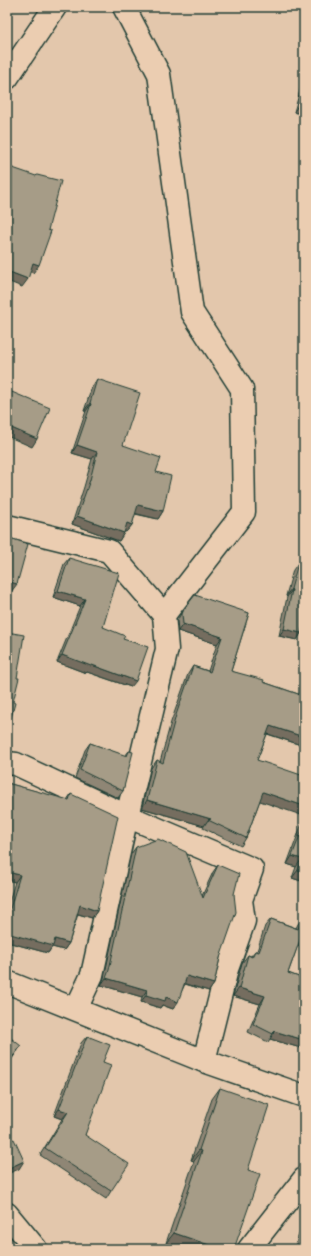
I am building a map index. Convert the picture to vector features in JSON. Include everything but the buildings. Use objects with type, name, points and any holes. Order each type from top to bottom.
[{"type":"street","points":[[7,78],[55,7]]},
{"type":"street","points":[[124,7],[159,74],[192,312],[242,389],[244,512],[164,614]]},
{"type":"street","points":[[7,526],[109,551],[164,614],[167,649],[127,816],[92,975],[76,1009]]},
{"type":"street","points":[[7,763],[16,764],[127,816],[252,870],[240,900],[244,921],[227,969],[204,1061]]},
{"type":"street","points":[[7,982],[204,1061],[304,1096]]},
{"type":"street","points":[[249,1249],[304,1179]]},
{"type":"street","points":[[7,1214],[36,1249]]}]
